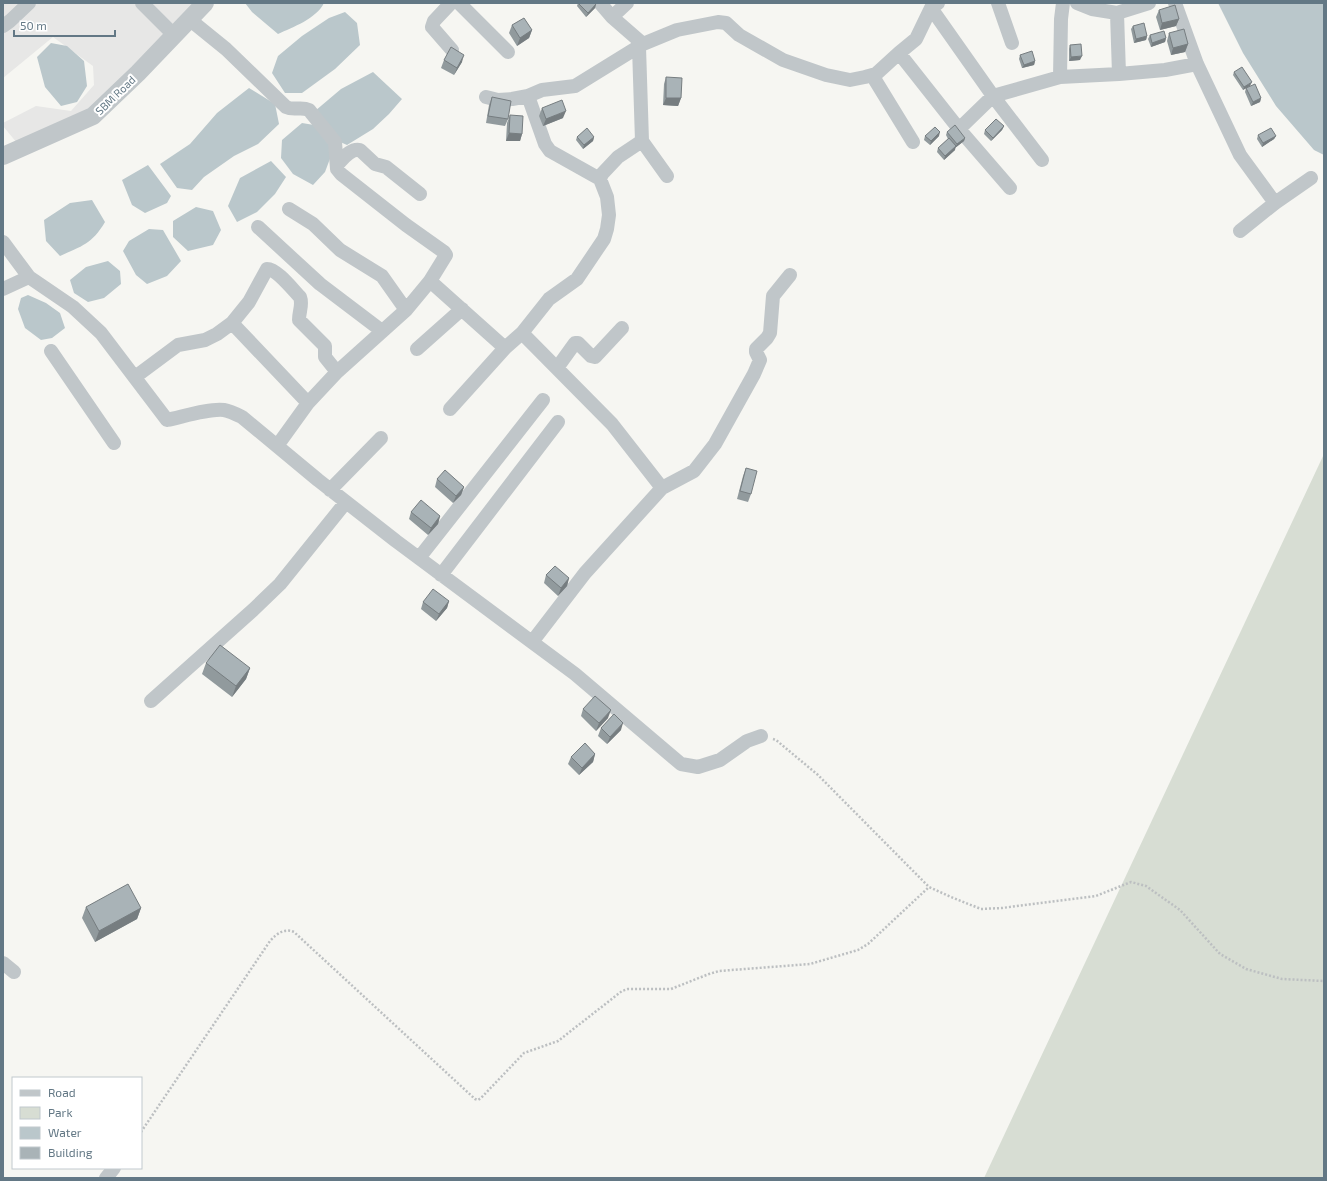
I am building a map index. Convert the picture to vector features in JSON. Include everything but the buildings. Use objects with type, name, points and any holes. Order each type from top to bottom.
[{"type":"street","points":[[3,26],[29,3]]},
{"type":"street","points":[[142,3],[174,34]]},
{"type":"street","name":"SBM Road","points":[[3,156],[93,116],[138,73],[205,3]]},
{"type":"street","points":[[452,3],[434,21],[432,28],[452,50]]},
{"type":"street","points":[[459,3],[508,52]]},
{"type":"street","points":[[600,3],[641,46],[642,141],[667,176]]},
{"type":"street","points":[[612,17],[627,3]]},
{"type":"street","points":[[998,3],[1012,43]]},
{"type":"street","points":[[1060,77],[1061,19],[1063,3]]},
{"type":"street","points":[[1077,3],[1092,9],[1117,12],[1150,3]]},
{"type":"street","points":[[1175,3],[1197,64],[1240,155],[1276,203]]},
{"type":"street","points":[[486,97],[498,100],[528,96],[542,90],[575,86],[641,46],[677,30],[718,22],[726,23],[739,35],[783,60],[826,75],[850,80],[876,74],[916,39],[935,5],[993,96],[1042,160]]},
{"type":"street","points":[[1117,12],[1119,74]]},
{"type":"street","points":[[189,19],[226,49],[286,107],[289,109],[304,107],[309,110],[335,142],[337,169],[341,174],[446,255],[446,258],[430,281],[406,310],[337,372],[308,403],[277,446]]},
{"type":"street","points":[[899,53],[958,129],[1010,188]]},
{"type":"street","points":[[958,129],[993,96],[1060,77],[1165,70],[1197,64]]},
{"type":"street","points":[[872,75],[913,142]]},
{"type":"street","points":[[450,409],[505,348],[522,333],[549,300],[577,279],[604,239],[607,228],[609,215],[607,197],[600,180],[550,151],[545,144],[528,96]]},
{"type":"street","points":[[600,180],[602,174],[618,157],[642,141]]},
{"type":"street","points":[[337,165],[350,152],[355,149],[360,150],[375,164],[386,167],[420,194]]},
{"type":"street","points":[[1240,231],[1311,178]]},
{"type":"street","points":[[289,209],[313,224],[340,250],[382,276],[406,310]]},
{"type":"street","points":[[258,226],[320,284],[382,332]]},
{"type":"street","points":[[3,242],[30,277],[73,307],[101,334],[167,420],[210,411],[223,410],[232,412],[242,417],[330,490],[441,575],[575,674],[681,764],[698,767],[720,760],[747,741],[760,736]]},
{"type":"street","points":[[135,377],[178,345],[205,340],[217,334],[232,323],[249,302],[268,270],[272,270],[300,297],[302,302],[299,320],[325,346],[325,357],[337,372]]},
{"type":"street","points":[[532,642],[584,573],[662,488],[694,471],[715,444],[754,374],[760,360],[756,349],[770,333],[773,296],[790,275]]},
{"type":"street","points":[[3,289],[30,277]]},
{"type":"street","points":[[430,281],[505,348]]},
{"type":"street","points":[[417,349],[462,308]]},
{"type":"street","points":[[232,323],[308,403]]},
{"type":"street","points":[[557,368],[574,344],[578,343],[591,356],[595,357],[622,328]]},
{"type":"street","points":[[522,333],[612,424],[662,488]]},
{"type":"street","points":[[51,351],[114,443]]},
{"type":"street","points":[[419,558],[543,400]]},
{"type":"street","points":[[441,575],[558,422]]},
{"type":"street","points":[[330,490],[381,438]]},
{"type":"street","points":[[151,701],[280,584],[346,502]]},
{"type":"street","points":[[106,1178],[113,1169]]},
{"type":"path","points":[[760,736],[776,740],[818,775],[929,887],[951,897],[982,909],[1002,908],[1096,896],[1131,882],[1146,886],[1180,910],[1220,954],[1246,969],[1282,979],[1324,981]]},
{"type":"path","points":[[142,1131],[270,941],[278,934],[286,930],[294,932],[475,1099],[478,1100],[524,1054],[528,1051],[558,1041],[622,991],[628,989],[676,988],[709,974],[810,964],[858,950],[868,944],[929,887]]},
{"type":"shaded area","points":[[3,3],[201,3],[95,111],[17,143],[3,126],[3,123],[36,106],[71,111],[94,85],[93,66],[53,37],[3,78]]},
{"type":"green space","points":[[1324,454],[1324,1178],[984,1178]]},
{"type":"water","points":[[245,3],[324,3],[316,14],[278,34],[252,12]]},
{"type":"water","points":[[1218,3],[1324,3],[1324,155],[1314,150],[1276,106],[1243,53]]},
{"type":"water","points":[[345,12],[357,23],[360,45],[335,69],[302,93],[285,93],[272,73],[278,56],[302,36],[329,18]]},
{"type":"water","points":[[51,43],[67,46],[84,61],[87,86],[77,102],[61,106],[45,87],[37,57]]},
{"type":"water","points":[[373,72],[402,99],[373,129],[347,145],[329,137],[315,111],[341,89]]},
{"type":"water","points":[[249,88],[275,104],[279,124],[258,144],[234,156],[204,177],[192,190],[177,188],[160,164],[190,144],[217,113]]},
{"type":"water","points":[[302,123],[314,125],[334,148],[325,172],[313,185],[293,174],[281,158],[282,140]]},
{"type":"water","points":[[271,161],[286,177],[275,194],[257,212],[237,222],[228,206],[240,178]]},
{"type":"water","points":[[148,165],[171,196],[167,203],[145,213],[132,205],[122,180]]},
{"type":"water","points":[[92,200],[105,222],[96,235],[86,244],[60,256],[46,241],[44,220],[70,203]]},
{"type":"water","points":[[196,207],[213,211],[221,230],[213,245],[188,251],[173,237],[173,221]]},
{"type":"water","points":[[149,229],[163,230],[181,261],[167,276],[147,284],[136,275],[123,251],[129,241]]},
{"type":"water","points":[[108,261],[120,271],[121,284],[104,298],[88,302],[74,293],[70,280],[86,267]]},
{"type":"water","points":[[28,295],[46,303],[60,313],[65,328],[52,338],[41,340],[25,328],[18,309],[21,298]]}]
